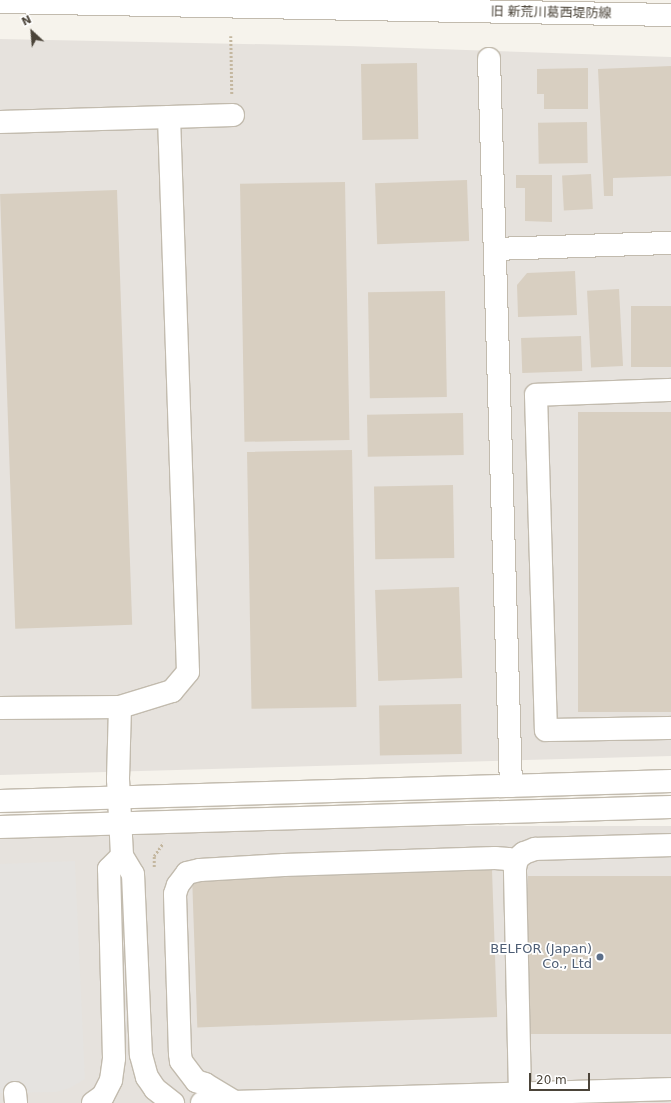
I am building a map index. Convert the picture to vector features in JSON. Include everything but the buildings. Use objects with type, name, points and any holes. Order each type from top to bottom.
[{"type":"street","name":"旧 新荒川葛西堤防線","points":[[0,2],[454,5],[671,15]]},
{"type":"street","points":[[489,59],[511,786]]},
{"type":"street","points":[[0,122],[233,115]]},
{"type":"street","points":[[0,708],[120,707],[172,691],[188,672],[169,117]]},
{"type":"street","points":[[495,249],[671,243]]},
{"type":"street","points":[[671,390],[536,395],[546,730],[671,728]]},
{"type":"street","points":[[120,707],[119,798],[122,856],[133,874],[141,1056],[147,1077],[155,1089],[173,1103]]},
{"type":"street","points":[[0,801],[671,781]]},
{"type":"street","points":[[0,827],[671,807]]},
{"type":"street","points":[[520,1093],[515,868],[517,859],[524,853],[535,849],[671,845]]},
{"type":"street","points":[[93,1103],[103,1096],[111,1080],[114,1058],[109,869],[122,856]]},
{"type":"street","points":[[233,1101],[205,1084],[196,1081],[181,1061],[176,894],[178,885],[187,873],[200,870],[284,865],[495,858],[508,859],[512,861],[515,868]]},
{"type":"street","points":[[202,1103],[233,1101],[475,1099],[520,1093],[663,1094]]},
{"type":"path","points":[[231,36],[233,115]]},
{"type":"shaded area","points":[[0,39],[349,46],[671,57],[671,756],[0,775]]},
{"type":"shaded area","points":[[0,826],[671,826],[671,1103],[0,1103]]},
{"type":"shaded area","points":[[75,861],[85,1079],[70,1088],[56,1092],[0,1093],[0,864]]},
{"type":"place","name":"BELFOR (Japan) Co., Ltd","points":[[600,957]]}]
